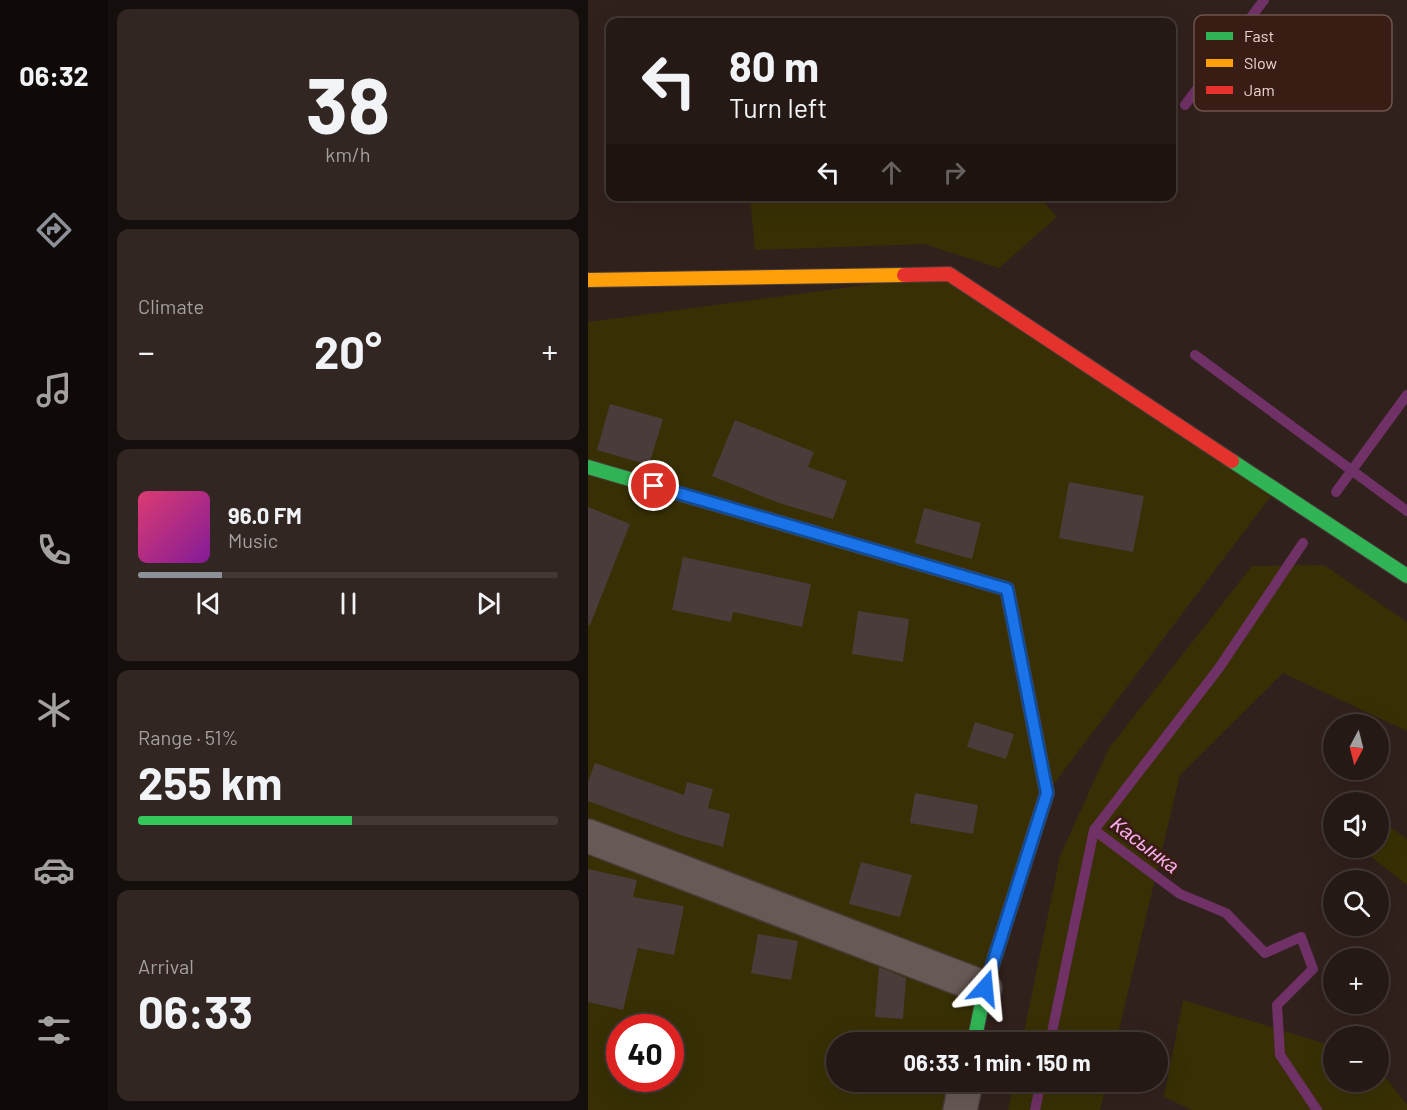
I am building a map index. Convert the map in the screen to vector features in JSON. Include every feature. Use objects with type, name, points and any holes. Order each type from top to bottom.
[{"type":"street","points":[[588,280],[948,274],[1407,576]]},
{"type":"street","points":[[588,467],[1007,589],[1047,793],[985,988],[976,1032]]},
{"type":"street","points":[[588,836],[985,988]]},
{"type":"street","points":[[960,1110],[964,1092]]},
{"type":"shaded area","points":[[750,201],[1043,201],[1057,217],[999,268],[924,244],[755,250]]},
{"type":"shaded area","points":[[949,274],[1276,489],[1047,793],[977,1032],[826,1032],[826,1092],[964,1092],[960,1110],[588,1110],[588,322]]},
{"type":"shaded area","points":[[1324,565],[1407,622],[1407,731],[1389,723],[1389,714],[1371,714],[1283,673],[1180,775],[1118,1032],[1024,1032],[1060,856],[1109,748],[1252,566]]},
{"type":"shaded area","points":[[1389,826],[1407,839],[1407,885],[1373,858],[1389,858]]},
{"type":"shaded area","points":[[1183,1000],[1323,1043],[1323,1092],[1389,1092],[1389,1082],[1407,1105],[1407,1110],[1192,1110],[1164,1097],[1165,1092],[1168,1092],[1168,1077]]},
{"type":"shaded area","points":[[1012,1092],[1104,1092],[1100,1110],[1008,1110]]},
{"type":"building","points":[[610,404],[663,419],[649,465],[597,450]]},
{"type":"building","points":[[735,420],[814,452],[808,467],[847,481],[833,519],[779,503],[712,476]]},
{"type":"building","points":[[1069,482],[1144,496],[1133,552],[1059,538]]},
{"type":"building","points":[[588,507],[630,524],[590,625],[588,625]]},
{"type":"building","points":[[924,508],[981,523],[972,559],[915,543]]},
{"type":"building","points":[[683,557],[811,584],[802,627],[733,612],[731,622],[672,610]]},
{"type":"building","points":[[858,611],[909,619],[903,662],[852,654]]},
{"type":"building","points":[[975,722],[1014,734],[1006,759],[967,747]]},
{"type":"building","points":[[595,763],[684,795],[687,782],[713,789],[708,808],[730,814],[723,847],[683,836],[588,801],[588,782]]},
{"type":"building","points":[[915,793],[978,805],[973,834],[910,823]]},
{"type":"building","points":[[861,862],[912,875],[900,917],[849,904]]},
{"type":"building","points":[[588,869],[637,880],[633,897],[684,906],[674,955],[638,948],[623,1010],[588,1002]]},
{"type":"building","points":[[758,934],[798,941],[791,980],[751,973]]},
{"type":"building","points":[[879,967],[906,978],[903,1019],[875,1017]]},
{"type":"waterway","points":[[1253,15],[1264,0]]},
{"type":"waterway","points":[[1185,105],[1194,93]]},
{"type":"waterway","points":[[1195,355],[1407,511]]},
{"type":"waterway","name":"Касынка","points":[[1336,492],[1407,395]]},
{"type":"waterway","name":"Касынка","points":[[1303,543],[1219,668],[1094,830],[1180,894],[1226,913],[1265,953],[1301,937],[1313,969],[1277,1005],[1280,1055],[1317,1110]]},
{"type":"waterway","points":[[1052,1032],[1094,830]]},
{"type":"waterway","points":[[1035,1110],[1039,1092]]},
{"type":"traffic: fast","points":[[1232,461],[1407,576]]},
{"type":"traffic: fast","points":[[588,467],[921,564]]},
{"type":"traffic: fast","points":[[976,1032],[985,988],[1032,840]]},
{"type":"traffic: slow","points":[[588,280],[904,275]]},
{"type":"traffic: slow","points":[[921,564],[1007,589],[1047,793],[1032,840]]},
{"type":"traffic: jam","points":[[904,275],[949,274],[1232,461]]},
{"type":"route","points":[[654,486],[1007,589],[1047,793],[985,988]]}]
